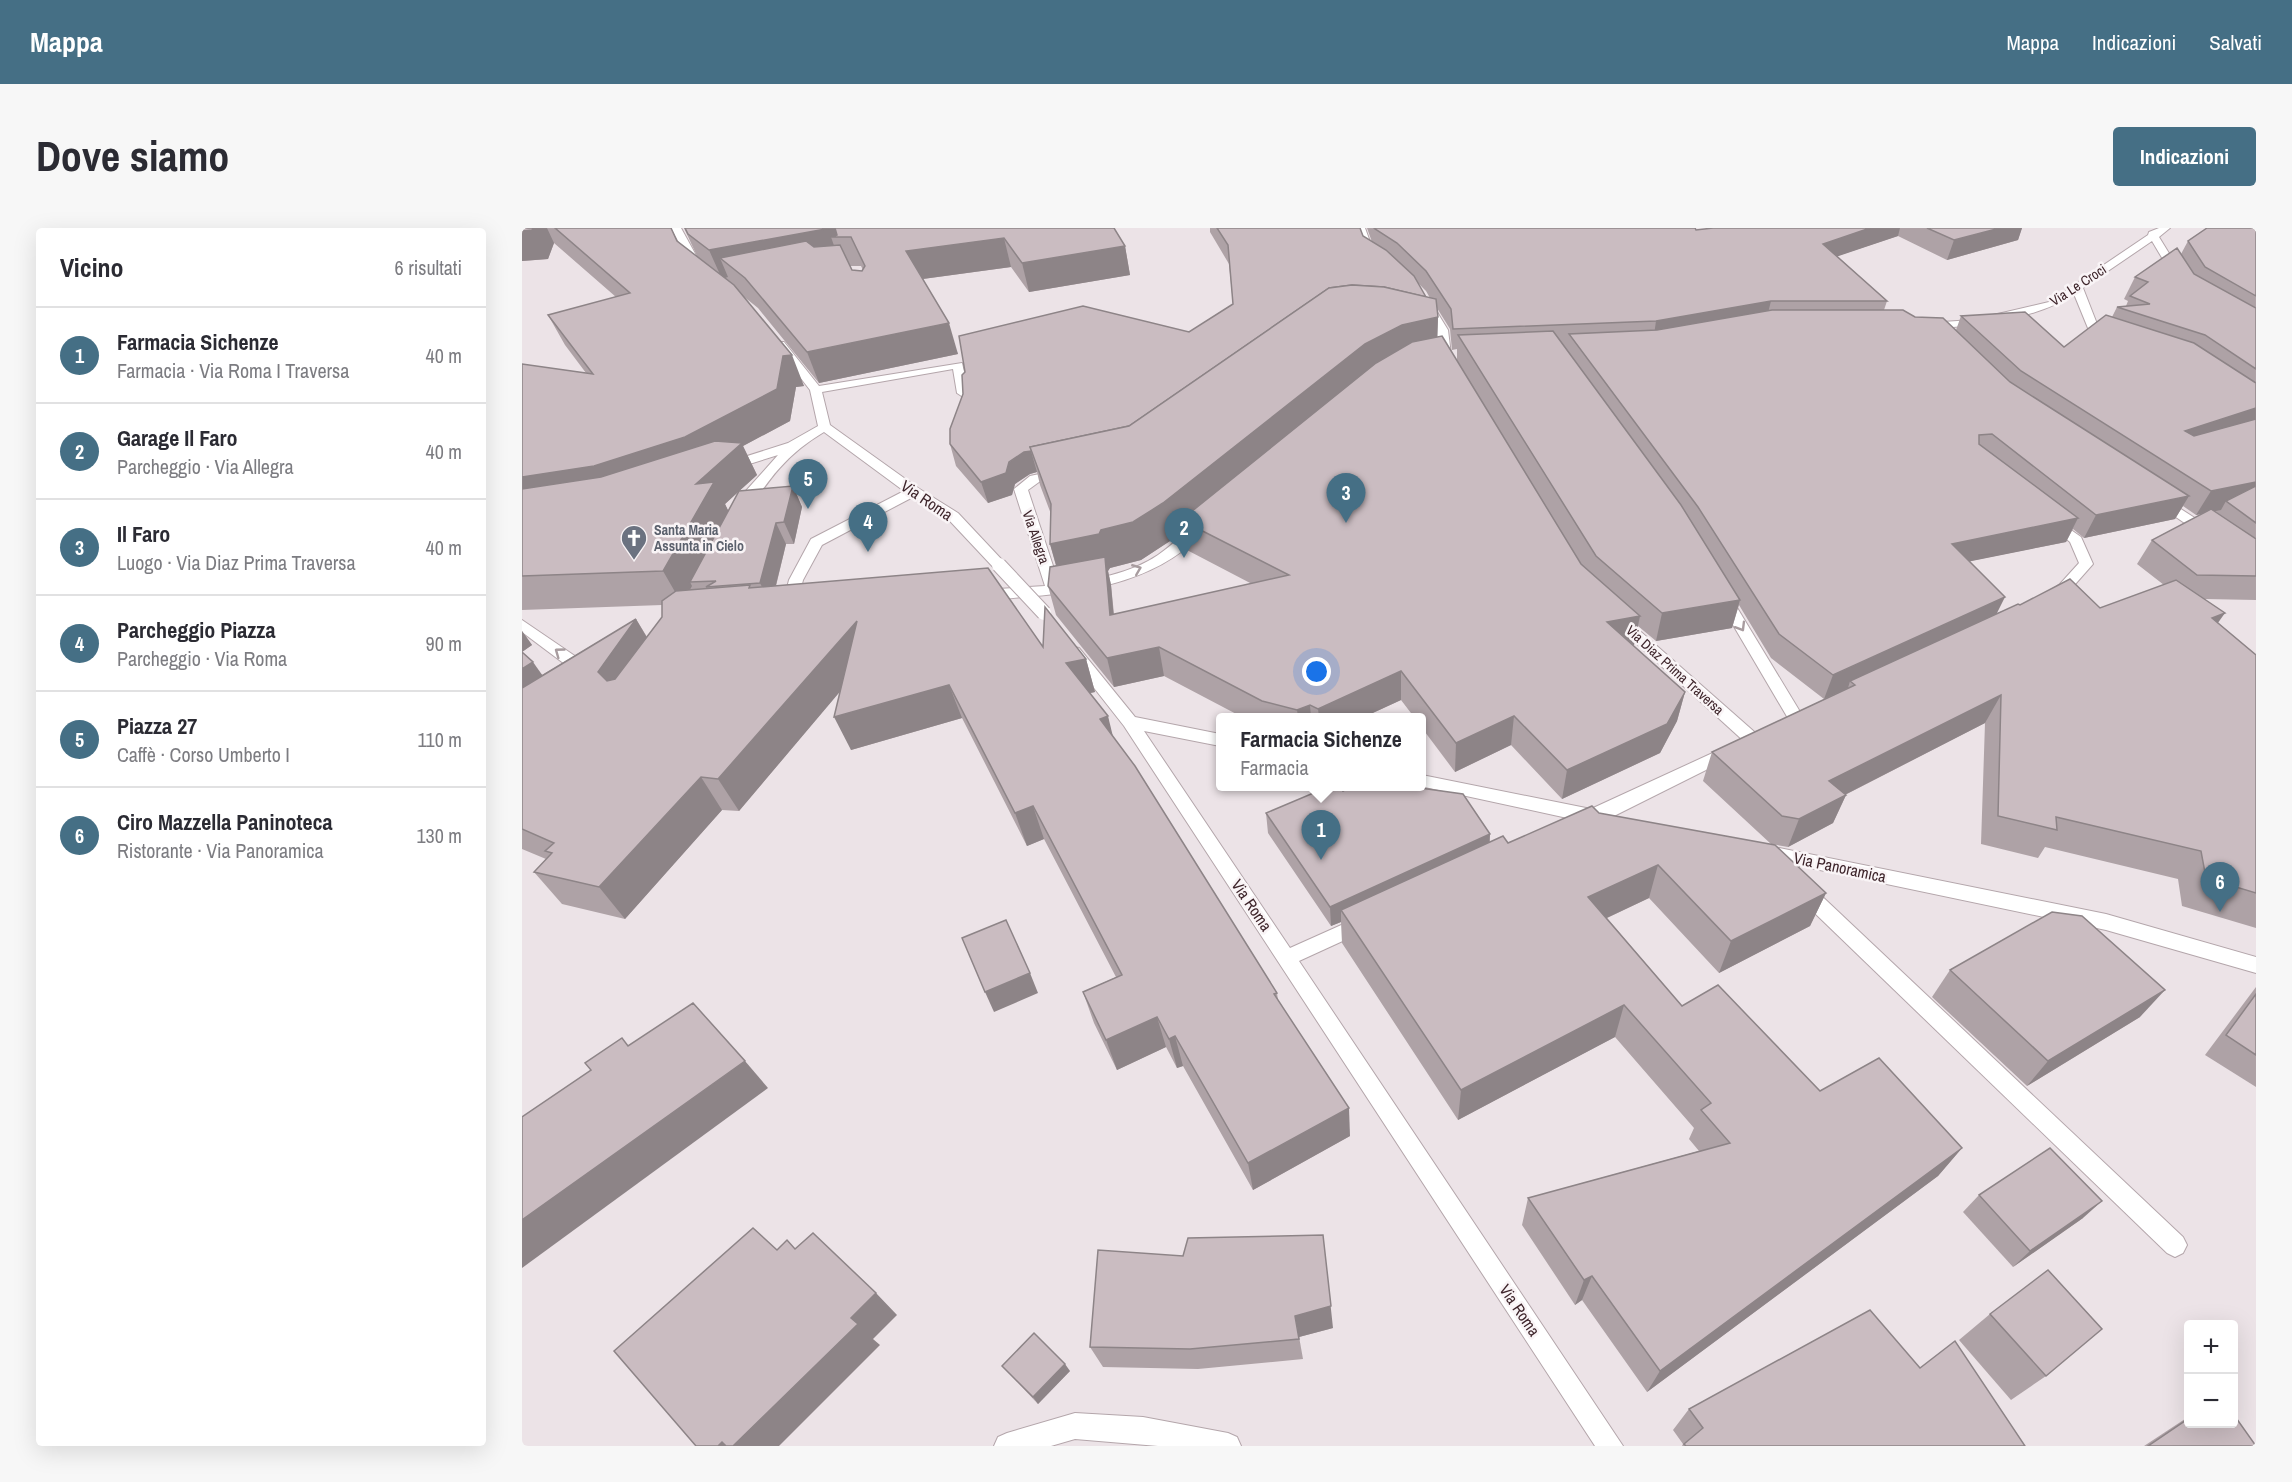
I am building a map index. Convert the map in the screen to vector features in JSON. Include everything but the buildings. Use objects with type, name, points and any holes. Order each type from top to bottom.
[{"type":"street","points":[[676,228],[695,266],[711,278]]},
{"type":"street","points":[[1360,228],[1370,252],[1384,261]]},
{"type":"street","name":"Via Le Croci","points":[[1948,342],[1925,326],[1972,323],[2054,304],[2152,234],[2165,228]]},
{"type":"street","points":[[2152,234],[2182,282]]},
{"type":"street","points":[[2077,287],[2094,330],[2125,341]]},
{"type":"street","points":[[1419,292],[1442,330],[1446,356],[1457,376]]},
{"type":"street","points":[[1421,326],[1442,330]]},
{"type":"street","points":[[714,471],[792,446],[824,428],[816,390],[772,335]]},
{"type":"street","points":[[816,390],[958,365],[963,393]]},
{"type":"street","name":"Via Roma","points":[[824,428],[913,491],[953,516],[1044,613],[1130,722],[1610,1446]]},
{"type":"street","points":[[733,527],[749,496],[792,446]]},
{"type":"street","name":"Via Allegra","points":[[1054,590],[1021,489],[1035,479],[1077,470]]},
{"type":"street","points":[[2143,489],[2220,542]]},
{"type":"street","points":[[788,609],[796,580],[816,542],[913,491]]},
{"type":"street","points":[[2036,604],[2065,586],[2086,564],[2076,540],[2040,511]]},
{"type":"street","points":[[973,596],[1054,590],[1112,579],[1158,561],[1218,512]]},
{"type":"street","points":[[1562,831],[1802,717],[1714,581]]},
{"type":"street","name":"Via Diaz Prima Traversa","points":[[1611,613],[1753,740]]},
{"type":"street","points":[[522,625],[602,676],[582,689]]},
{"type":"street","points":[[1130,722],[1216,739]]},
{"type":"street","points":[[1426,783],[1627,824]]},
{"type":"street","name":"Via Panoramica","points":[[1741,847],[2106,922],[2256,965]]},
{"type":"street","points":[[1763,852],[2175,1245]]},
{"type":"street","points":[[1287,958],[1382,914]]},
{"type":"street","points":[[1007,1446],[1075,1426],[1143,1430],[1228,1446]]},
{"type":"place","name":"Piazza 27","points":[[808,509]]},
{"type":"place","name":"Il Faro","points":[[1346,523]]},
{"type":"place","name":"Parcheggio Piazza","points":[[868,552]]},
{"type":"place","name":"Garage Il Faro","points":[[1184,558]]},
{"type":"place","name":"Santa Maria Assunta in Cielo","points":[[634,561]]},
{"type":"place","name":"Farmacia Sichenze","points":[[1321,860]]},
{"type":"place","name":"Ciro Mazzella Paninoteca","points":[[2220,912]]}]
